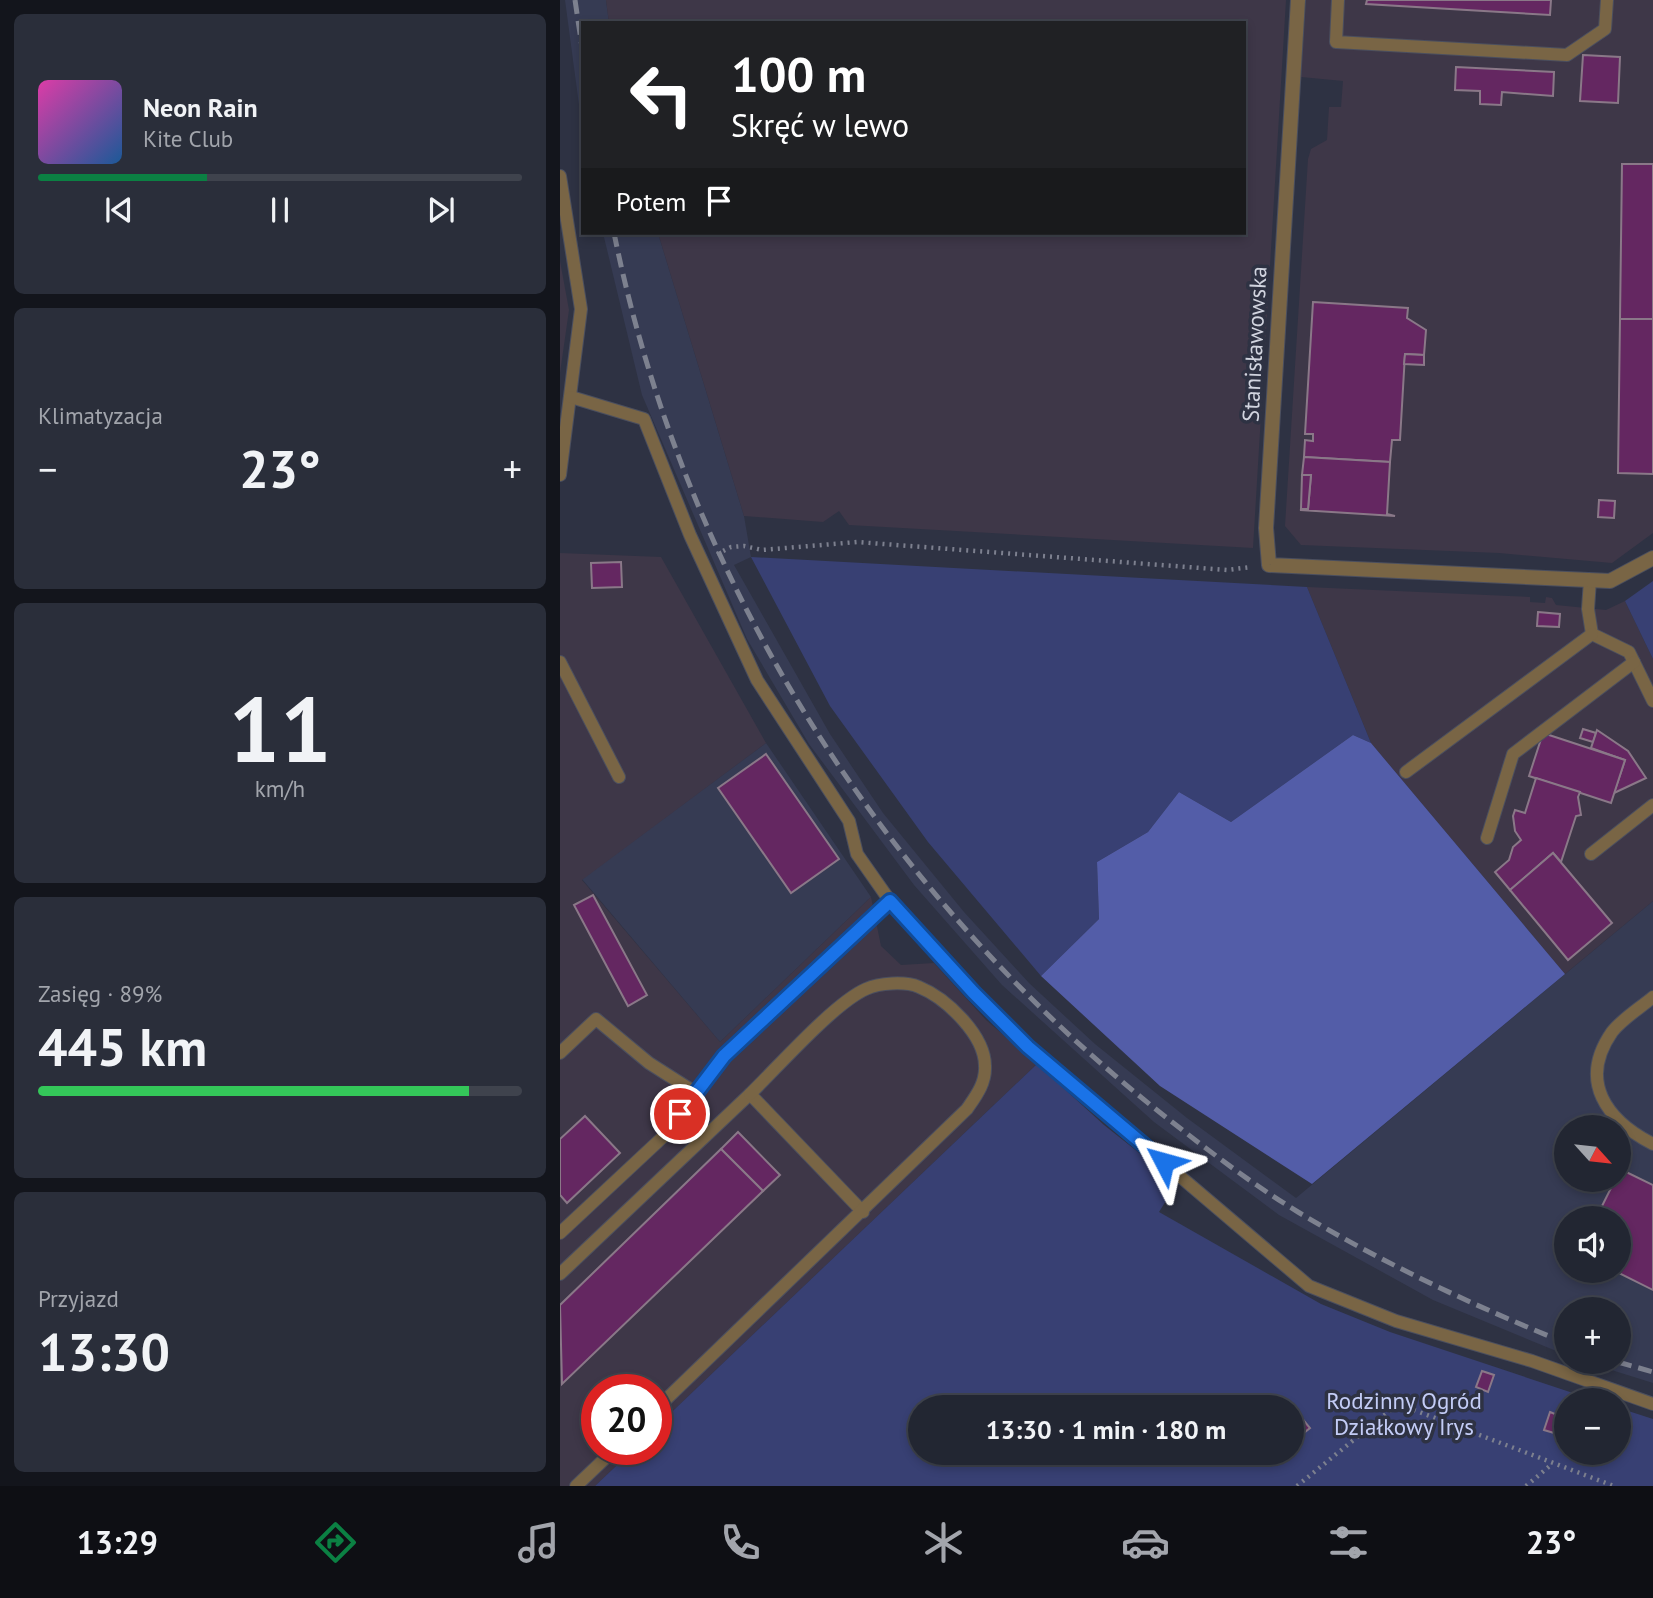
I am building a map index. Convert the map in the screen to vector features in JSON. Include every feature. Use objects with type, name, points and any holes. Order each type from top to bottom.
[{"type":"street","name":"Stanisławowska","points":[[1269,565],[1266,527],[1298,0]]},
{"type":"street","points":[[1269,565],[1610,581],[1653,558]]},
{"type":"lane","points":[[1338,0],[1336,41],[1567,55],[1605,29],[1607,0]]},
{"type":"lane","points":[[560,176],[581,309],[571,397],[563,431],[560,475]]},
{"type":"lane","points":[[571,397],[644,419],[690,535],[757,680],[849,821],[857,854],[890,901],[973,992],[1028,1047],[1309,1286],[1396,1321],[1532,1361],[1653,1404]]},
{"type":"lane","points":[[1590,580],[1588,609],[1592,634]]},
{"type":"lane","points":[[1592,634],[1629,652],[1653,701]]},
{"type":"lane","points":[[1406,772],[1592,634]]},
{"type":"lane","points":[[560,662],[619,777]]},
{"type":"lane","points":[[1487,838],[1513,754],[1634,662]]},
{"type":"lane","points":[[1591,854],[1653,805]]},
{"type":"lane","points":[[560,1233],[664,1135],[724,1056],[890,901]]},
{"type":"lane","points":[[560,1274],[846,1002],[867,988],[895,984],[916,985],[936,996],[973,1033],[984,1050],[986,1068],[981,1088],[967,1109],[672,1394]]},
{"type":"lane","points":[[1653,997],[1614,1030],[1600,1052],[1596,1077],[1602,1099],[1617,1120],[1653,1144]]},
{"type":"lane","points":[[560,1053],[596,1019],[649,1063],[696,1093]]},
{"type":"lane","points":[[750,1094],[863,1212]]},
{"type":"lane","points":[[576,1486],[598,1465]]},
{"type":"path","points":[[731,547],[744,546],[762,550],[857,542],[1227,570],[1269,565]]},
{"type":"path","points":[[1297,1486],[1398,1404],[1614,1486]]},
{"type":"path","points":[[1526,1486],[1552,1464]]},
{"type":"shaded area","points":[[565,0],[606,0],[609,21],[581,21],[581,120]]},
{"type":"shaded area","points":[[606,0],[1286,0],[1253,548],[849,525],[839,511],[823,522],[744,516],[659,235],[1246,235],[1246,21],[609,21]]},
{"type":"shaded area","points":[[1306,0],[1653,0],[1653,533],[1612,563],[1499,553],[1301,545],[1285,526],[1308,159],[1311,149],[1327,140],[1329,107],[1341,107],[1343,81],[1301,77]]},
{"type":"shaded area","points":[[603,235],[659,235],[744,516],[751,557],[734,565],[830,734],[883,813],[964,912],[1029,983],[1095,1044],[1187,1118],[1296,1198],[1653,901],[1653,1383],[1624,1374],[1631,1374],[1631,1297],[1554,1297],[1554,1350],[1433,1300],[1279,1215],[1154,1122],[1002,985],[914,885],[809,744],[747,639],[642,395]]},
{"type":"shaded area","points":[[560,261],[569,310],[560,373]]},
{"type":"shaded area","points":[[560,553],[661,557],[766,743],[582,880],[720,1042],[871,897],[881,946],[901,965],[934,963],[986,1020],[1037,1064],[672,1412],[672,1374],[581,1374],[581,1465],[617,1465],[595,1486],[560,1486]]},
{"type":"shaded area","points":[[1307,587],[1530,597],[1530,602],[1545,603],[1546,597],[1552,598],[1556,605],[1606,610],[1625,601],[1653,659],[1653,901],[1565,974],[1371,743]]},
{"type":"shaded area","points":[[1353,735],[1371,743],[1565,974],[1312,1184],[1160,1086],[1041,976],[1099,919],[1097,862],[1148,832],[1179,792],[1231,822]]},
{"type":"shaded area","points":[[766,743],[871,897],[720,1042],[582,879]]},
{"type":"green space","points":[[751,557],[1307,587],[1371,743],[1353,735],[1231,822],[1179,792],[1148,832],[1097,862],[1099,919],[1041,976],[928,842],[830,706]]},
{"type":"green space","points":[[1653,581],[1653,659],[1625,601]]},
{"type":"green space","name":"Rodzinny Ogród Działkowy Irys","points":[[1037,1064],[1104,1125],[1177,1183],[1159,1212],[1321,1304],[1390,1332],[1558,1388],[1554,1388],[1554,1465],[1631,1465],[1631,1412],[1653,1419],[1653,1486],[595,1486],[617,1465],[672,1465],[672,1412]]},
{"type":"building","points":[[1367,0],[1551,0],[1550,15],[1366,4]]},
{"type":"building","points":[[1583,55],[1620,57],[1618,103],[1580,101]]},
{"type":"building","points":[[1456,67],[1554,72],[1553,96],[1502,92],[1501,105],[1480,104],[1480,91],[1455,90]]},
{"type":"building","points":[[1622,164],[1653,164],[1653,319],[1620,319]]},
{"type":"building","points":[[1313,302],[1408,308],[1407,318],[1426,330],[1424,355],[1405,354],[1400,440],[1392,440],[1390,462],[1304,457],[1305,440],[1313,441],[1313,434],[1305,434]]},
{"type":"building","points":[[1620,319],[1653,319],[1653,474],[1618,473]]},
{"type":"building","points":[[1405,354],[1424,355],[1424,365],[1404,364]]},
{"type":"building","points":[[1304,457],[1390,462],[1387,514],[1395,516],[1300,510],[1308,509],[1311,475],[1302,475]]},
{"type":"building","points":[[1302,475],[1311,475],[1308,509],[1301,509]]},
{"type":"building","points":[[1599,500],[1615,501],[1614,518],[1598,517]]},
{"type":"building","points":[[621,562],[622,587],[592,588],[591,563]]},
{"type":"building","points":[[1538,612],[1560,614],[1559,627],[1537,626]]},
{"type":"building","points":[[1583,729],[1596,733],[1593,742],[1580,738]]},
{"type":"building","points":[[1597,730],[1628,751],[1646,778],[1614,793],[1625,760],[1591,748]]},
{"type":"building","points":[[1543,733],[1625,760],[1611,803],[1529,776]]},
{"type":"building","points":[[766,754],[839,859],[791,893],[718,788]]},
{"type":"building","points":[[1536,778],[1580,792],[1578,797],[1581,815],[1576,816],[1561,862],[1553,853],[1510,890],[1495,872],[1509,860],[1513,847],[1521,840],[1515,831],[1513,816],[1515,810],[1525,813]]},
{"type":"building","points":[[1553,853],[1612,923],[1568,960],[1510,890]]},
{"type":"building","points":[[593,895],[647,995],[628,1006],[574,905]]},
{"type":"building","points":[[585,1116],[620,1153],[567,1203],[560,1195],[560,1139]]},
{"type":"building","points":[[738,1132],[780,1175],[763,1191],[721,1149]]},
{"type":"building","points":[[721,1149],[763,1191],[562,1384],[560,1305]]},
{"type":"building","points":[[1631,1174],[1653,1185],[1653,1290],[1631,1279],[1631,1206],[1602,1206],[1609,1192],[1631,1192]]},
{"type":"building","points":[[1482,1371],[1494,1375],[1488,1392],[1476,1387]]},
{"type":"building","points":[[1550,1412],[1554,1414],[1554,1433],[1544,1430]]},
{"type":"building","points":[[1304,1421],[1310,1428],[1304,1433]]},
{"type":"railway","points":[[575,0],[581,40]]},
{"type":"railway","points":[[615,235],[647,362],[691,488],[746,609],[812,724],[887,834],[972,936],[1065,1031],[1167,1118],[1264,1190],[1330,1231],[1396,1266],[1463,1299],[1554,1338]]},
{"type":"railway","points":[[1631,1366],[1653,1372]]},
{"type":"route","points":[[680,1114],[724,1056],[890,901],[973,992],[1028,1047],[1164,1162]]}]
